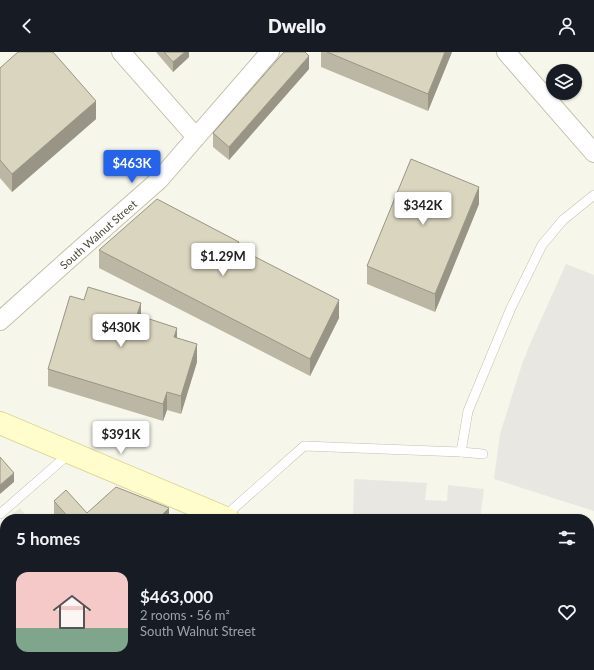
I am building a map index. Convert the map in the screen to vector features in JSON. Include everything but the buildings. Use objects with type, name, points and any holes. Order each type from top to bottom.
[{"type":"main road","points":[[0,423],[216,514]]},
{"type":"street","points":[[121,52],[196,138]]},
{"type":"street","name":"South Walnut Street","points":[[0,321],[159,180],[270,52]]},
{"type":"street","points":[[506,52],[594,153]]},
{"type":"lane","points":[[461,452],[468,411],[511,308],[542,245],[563,220],[594,195]]},
{"type":"lane","points":[[229,514],[304,446],[483,454]]},
{"type":"lane","points":[[0,514],[71,452]]},
{"type":"shaded area","points":[[566,264],[594,275],[594,511],[494,479],[500,434],[522,364]]},
{"type":"shaded area","points":[[354,479],[427,483],[425,500],[447,501],[448,485],[484,489],[481,514],[353,514]]},
{"type":"shaded area","points":[[20,508],[25,514],[13,514]]}]
